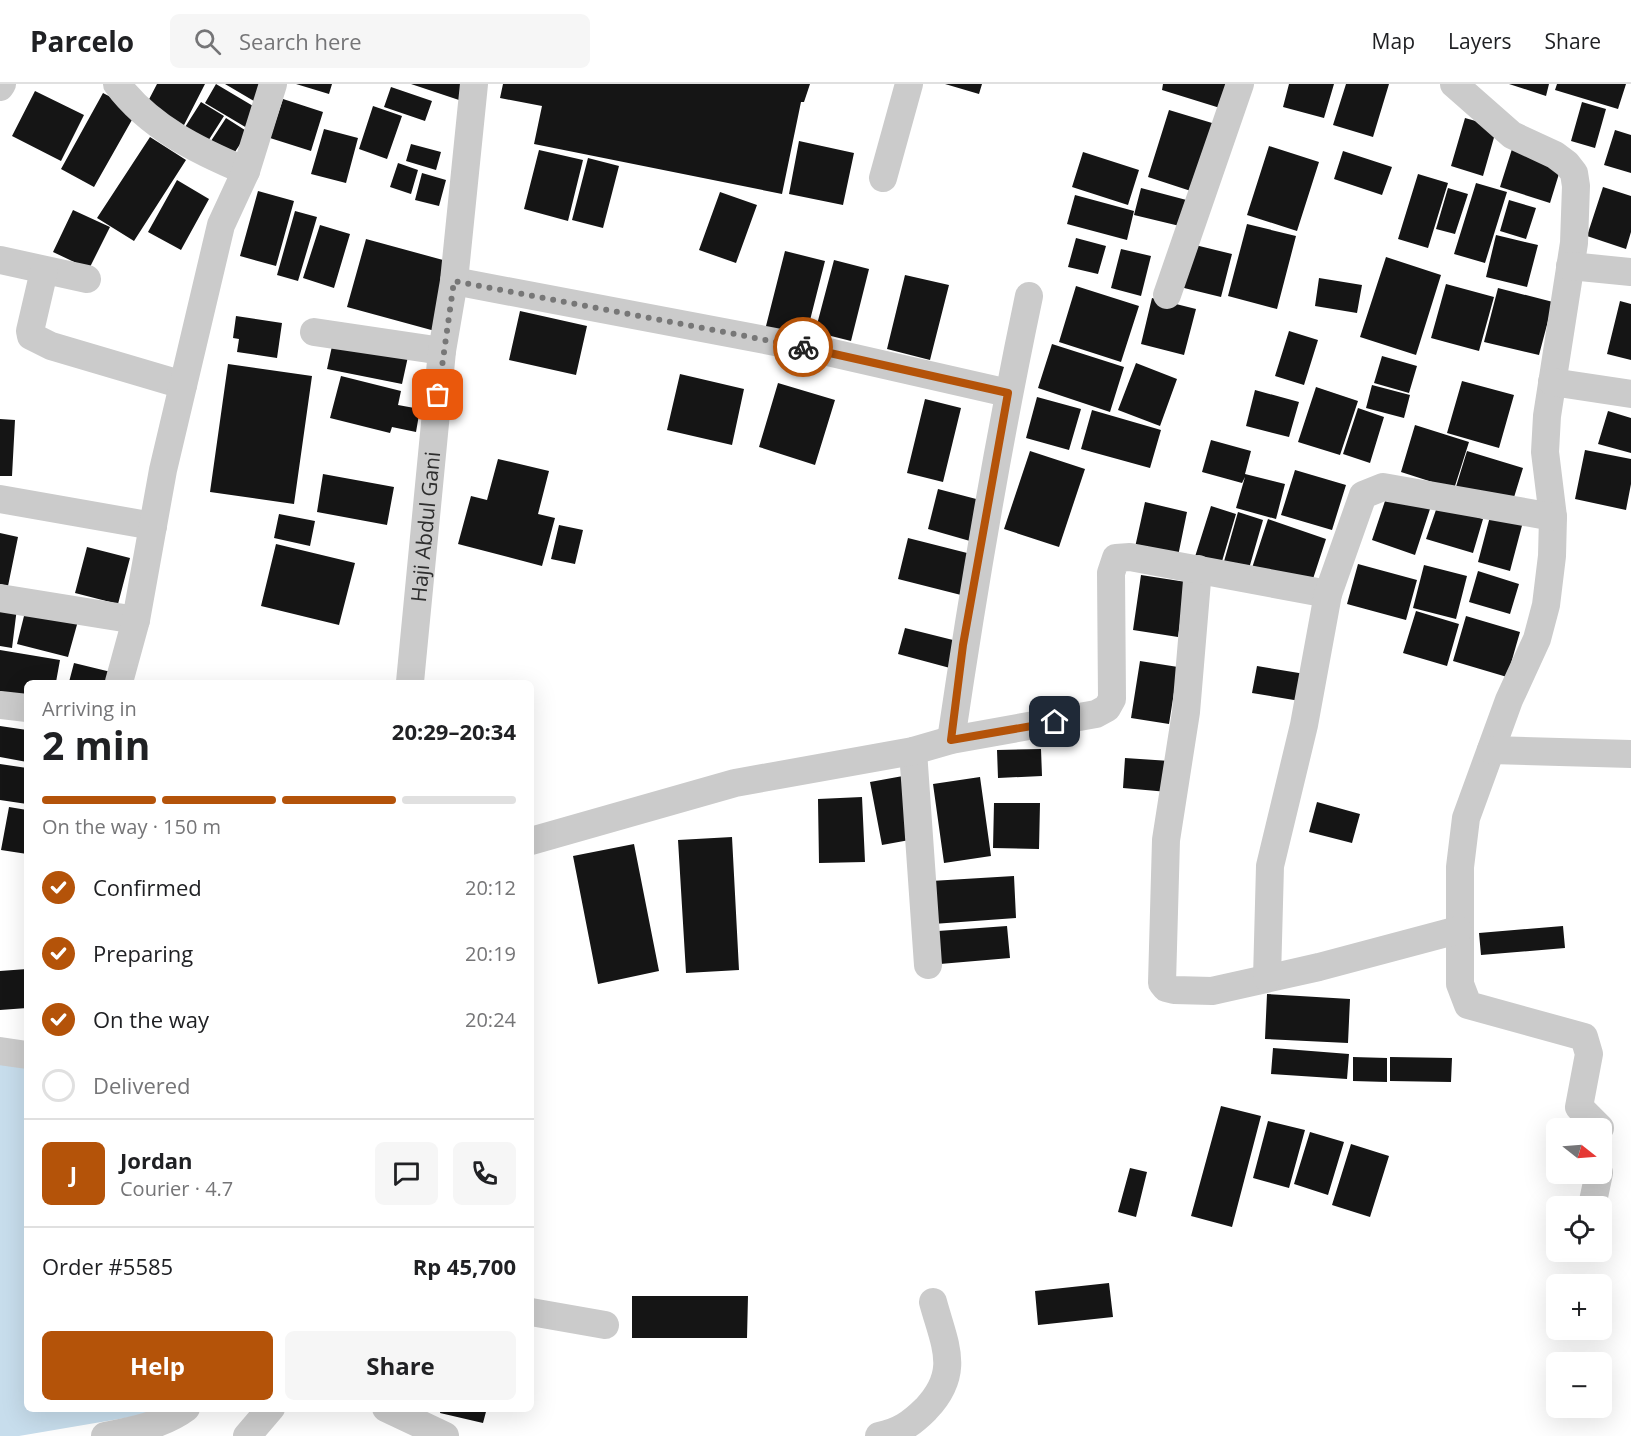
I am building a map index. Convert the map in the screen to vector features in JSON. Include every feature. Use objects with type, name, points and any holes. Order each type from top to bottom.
[{"type":"street","points":[[117,84],[170,134],[201,152],[246,171]]},
{"type":"street","points":[[120,680],[136,620],[153,526],[220,225],[246,171],[273,84]]},
{"type":"street","name":"Haji Abdul Gani","points":[[410,680],[442,351],[454,281],[474,84]]},
{"type":"street","points":[[883,178],[909,84]]},
{"type":"street","points":[[1167,295],[1240,84]]},
{"type":"street","points":[[1454,84],[1512,135],[1555,155],[1574,173],[1575,228],[1552,382],[1545,452],[1553,518],[1552,556],[1546,605],[1537,639],[1491,750],[1466,818],[1460,867],[1458,930],[1460,984],[1468,1005],[1584,1037],[1589,1054],[1579,1107],[1590,1118]]},
{"type":"street","points":[[0,260],[87,279]]},
{"type":"street","points":[[1570,267],[1631,272]]},
{"type":"street","points":[[44,271],[30,331],[31,336],[51,346],[183,386]]},
{"type":"street","points":[[454,281],[805,347],[1008,393]]},
{"type":"street","points":[[953,722],[963,645],[1008,393],[1029,296]]},
{"type":"street","points":[[314,332],[442,351]]},
{"type":"street","points":[[1552,382],[1631,394]]},
{"type":"street","points":[[1267,978],[1270,866],[1304,725],[1328,594],[1363,495],[1373,489],[1383,487],[1553,518]]},
{"type":"street","points":[[0,500],[153,526]]},
{"type":"street","points":[[534,840],[735,783],[912,751],[953,722],[1096,714],[1107,708],[1112,699],[1111,573],[1116,558],[1130,557],[1328,594]]},
{"type":"street","points":[[1198,569],[1186,712],[1166,840],[1162,983],[1166,988],[1174,990],[1212,991],[1330,964],[1458,930]]},
{"type":"street","points":[[0,598],[136,620]]},
{"type":"street","points":[[0,705],[24,708]]},
{"type":"street","points":[[1491,750],[1631,754]]},
{"type":"street","points":[[912,751],[928,965]]},
{"type":"street","points":[[0,1051],[24,1055]]},
{"type":"street","points":[[879,1436],[896,1432],[913,1423],[940,1394],[947,1377],[947,1354],[933,1302]]},
{"type":"street","points":[[534,1313],[605,1325]]},
{"type":"street","points":[[105,1436],[132,1432],[176,1416],[181,1412]]},
{"type":"street","points":[[247,1436],[268,1412]]},
{"type":"street","points":[[394,1412],[445,1436]]},
{"type":"water","points":[[0,1062],[24,1066],[24,1412],[156,1412],[19,1436],[0,1436]]},
{"type":"building","points":[[157,84],[205,84],[183,127],[145,107]]},
{"type":"building","points":[[216,84],[263,112],[252,131],[205,103]]},
{"type":"building","points":[[225,84],[271,84],[259,104]]},
{"type":"building","points":[[296,84],[332,84],[329,94]]},
{"type":"building","points":[[411,84],[464,84],[459,100]]},
{"type":"building","points":[[503,84],[810,84],[804,102],[801,102],[782,194],[534,144],[542,106],[500,98]]},
{"type":"building","points":[[945,84],[982,84],[979,94]]},
{"type":"building","points":[[1163,84],[1227,84],[1220,108],[1162,90]]},
{"type":"building","points":[[1289,84],[1334,84],[1324,118],[1283,107]]},
{"type":"building","points":[[1346,84],[1389,84],[1373,137],[1333,125]]},
{"type":"building","points":[[1509,84],[1549,84],[1546,96]]},
{"type":"building","points":[[1557,84],[1626,84],[1618,109],[1555,90]]},
{"type":"building","points":[[391,87],[432,101],[425,121],[384,107]]},
{"type":"building","points":[[35,91],[84,115],[61,161],[12,136]]},
{"type":"building","points":[[103,93],[137,111],[94,187],[61,169]]},
{"type":"building","points":[[283,99],[323,112],[311,151],[270,138]]},
{"type":"building","points":[[201,102],[224,116],[203,149],[180,135]]},
{"type":"building","points":[[1582,102],[1606,109],[1595,148],[1571,141]]},
{"type":"building","points":[[373,106],[402,116],[387,159],[359,149]]},
{"type":"building","points":[[1169,110],[1222,126],[1200,194],[1148,177]]},
{"type":"building","points":[[226,118],[248,132],[231,158],[209,144]]},
{"type":"building","points":[[1465,118],[1497,127],[1483,176],[1451,166]]},
{"type":"building","points":[[324,129],[358,138],[346,183],[311,174]]},
{"type":"building","points":[[1615,130],[1631,135],[1631,173],[1604,165]]},
{"type":"building","points":[[150,137],[186,160],[134,241],[97,218]]},
{"type":"building","points":[[799,141],[854,153],[843,205],[789,194]]},
{"type":"building","points":[[411,144],[441,152],[436,170],[406,161]]},
{"type":"building","points":[[1269,146],[1319,162],[1297,231],[1247,215]]},
{"type":"building","points":[[1512,149],[1562,164],[1550,203],[1500,187]]},
{"type":"building","points":[[539,150],[583,160],[568,221],[524,209]]},
{"type":"building","points":[[1343,151],[1392,167],[1382,195],[1334,179]]},
{"type":"building","points":[[1083,152],[1139,170],[1128,205],[1072,187]]},
{"type":"building","points":[[588,158],[619,166],[603,228],[572,220]]},
{"type":"building","points":[[398,163],[418,170],[411,194],[390,187]]},
{"type":"building","points":[[422,173],[446,180],[439,206],[415,200]]},
{"type":"building","points":[[1418,174],[1448,183],[1428,248],[1398,239]]},
{"type":"building","points":[[177,180],[209,199],[181,250],[148,232]]},
{"type":"building","points":[[1476,183],[1507,192],[1485,263],[1454,254]]},
{"type":"building","points":[[1603,187],[1631,196],[1631,232],[1626,249],[1587,236]]},
{"type":"building","points":[[1141,188],[1194,202],[1188,228],[1134,215]]},
{"type":"building","points":[[1448,188],[1468,194],[1455,234],[1436,229]]},
{"type":"building","points":[[258,191],[294,201],[276,266],[240,256]]},
{"type":"building","points":[[720,192],[757,205],[736,263],[699,250]]},
{"type":"building","points":[[1075,195],[1134,211],[1127,240],[1067,224]]},
{"type":"building","points":[[1509,200],[1536,208],[1526,239],[1500,231]]},
{"type":"building","points":[[73,210],[110,227],[89,269],[53,252]]},
{"type":"building","points":[[295,211],[317,217],[298,281],[277,275]]},
{"type":"building","points":[[1247,224],[1296,236],[1277,309],[1228,296]]},
{"type":"building","points":[[320,225],[350,234],[334,288],[303,278]]},
{"type":"building","points":[[1496,235],[1538,245],[1527,287],[1486,277]]},
{"type":"building","points":[[1076,238],[1106,246],[1098,274],[1068,267]]},
{"type":"building","points":[[366,239],[454,263],[435,331],[347,307]]},
{"type":"building","points":[[1191,244],[1232,254],[1221,297],[1180,287]]},
{"type":"building","points":[[1121,249],[1151,256],[1141,296],[1111,288]]},
{"type":"building","points":[[785,251],[825,261],[805,340],[765,330]]},
{"type":"building","points":[[1386,257],[1441,275],[1416,355],[1360,337]]},
{"type":"building","points":[[834,260],[869,269],[851,341],[815,332]]},
{"type":"building","points":[[905,275],[949,285],[930,360],[887,349]]},
{"type":"building","points":[[1319,278],[1362,285],[1357,313],[1315,306]]},
{"type":"building","points":[[1446,284],[1494,297],[1479,351],[1431,338]]},
{"type":"building","points":[[1076,286],[1139,306],[1121,362],[1059,342]]},
{"type":"building","points":[[1498,288],[1553,302],[1539,355],[1484,342]]},
{"type":"building","points":[[1152,298],[1196,309],[1184,355],[1141,344]]},
{"type":"building","points":[[1620,301],[1631,304],[1631,360],[1607,354]]},
{"type":"building","points":[[520,311],[587,326],[576,375],[509,360]]},
{"type":"building","points":[[236,316],[282,323],[277,358],[237,352],[239,339],[233,338]]},
{"type":"building","points":[[1289,331],[1318,340],[1304,385],[1275,376]]},
{"type":"building","points":[[334,337],[409,352],[402,384],[327,369]]},
{"type":"building","points":[[1052,344],[1124,367],[1110,412],[1038,388]]},
{"type":"building","points":[[1382,356],[1417,366],[1409,393],[1374,383]]},
{"type":"building","points":[[1136,363],[1177,379],[1160,426],[1118,410]]},
{"type":"building","points":[[228,364],[312,376],[294,504],[210,492]]},
{"type":"building","points":[[680,374],[744,389],[732,445],[667,430]]},
{"type":"building","points":[[341,376],[401,391],[398,405],[420,409],[416,432],[392,427],[390,433],[330,418]]},
{"type":"building","points":[[1462,381],[1514,395],[1499,448],[1447,433]]},
{"type":"building","points":[[778,383],[835,400],[815,465],[759,447]]},
{"type":"building","points":[[1372,385],[1410,395],[1404,418],[1366,408]]},
{"type":"building","points":[[1316,387],[1358,401],[1340,455],[1298,442]]},
{"type":"building","points":[[1255,390],[1299,402],[1289,437],[1246,426]]},
{"type":"building","points":[[1037,397],[1081,409],[1069,450],[1026,438]]},
{"type":"building","points":[[925,399],[961,408],[943,482],[907,473]]},
{"type":"building","points":[[1358,408],[1384,417],[1370,463],[1343,454]]},
{"type":"building","points":[[1092,410],[1161,430],[1150,468],[1081,449]]},
{"type":"building","points":[[1608,411],[1631,418],[1631,453],[1598,444]]},
{"type":"building","points":[[0,419],[15,420],[12,476],[0,476]]},
{"type":"building","points":[[1415,425],[1469,442],[1454,489],[1401,472]]},
{"type":"building","points":[[1211,440],[1251,451],[1245,474],[1285,484],[1276,519],[1236,508],[1245,477],[1242,483],[1202,472]]},
{"type":"building","points":[[1585,450],[1631,459],[1631,484],[1626,510],[1575,499]]},
{"type":"building","points":[[1030,451],[1085,469],[1059,547],[1004,529]]},
{"type":"building","points":[[1467,451],[1523,468],[1511,507],[1455,490]]},
{"type":"building","points":[[498,459],[549,471],[538,514],[555,518],[542,566],[458,544],[471,496],[487,500]]},
{"type":"building","points":[[1295,470],[1346,485],[1332,530],[1281,515]]},
{"type":"building","points":[[323,474],[394,487],[387,525],[317,512]]},
{"type":"building","points":[[938,489],[980,500],[970,541],[928,529]]},
{"type":"building","points":[[1387,495],[1430,509],[1415,555],[1372,540]]},
{"type":"building","points":[[1145,502],[1187,512],[1177,561],[1134,552]]},
{"type":"building","points":[[1438,504],[1483,519],[1473,553],[1426,539]]},
{"type":"building","points":[[1211,506],[1236,514],[1220,568],[1194,560]]},
{"type":"building","points":[[1492,509],[1524,518],[1510,571],[1478,562]]},
{"type":"building","points":[[1238,512],[1263,520],[1248,572],[1223,565]]},
{"type":"building","points":[[279,514],[315,521],[310,546],[274,538]]},
{"type":"building","points":[[1268,519],[1326,539],[1310,588],[1252,568]]},
{"type":"building","points":[[559,525],[583,530],[575,564],[551,559]]},
{"type":"building","points":[[0,533],[18,537],[8,586],[0,584]]},
{"type":"building","points":[[908,538],[975,555],[965,596],[898,579]]},
{"type":"building","points":[[276,544],[355,563],[339,625],[261,606]]},
{"type":"building","points":[[87,547],[130,558],[118,604],[75,593]]},
{"type":"building","points":[[1358,564],[1417,580],[1406,620],[1347,604]]},
{"type":"building","points":[[1424,565],[1467,576],[1456,619],[1413,608]]},
{"type":"building","points":[[1478,571],[1519,584],[1510,614],[1469,602]]},
{"type":"building","points":[[1141,575],[1186,582],[1178,637],[1133,630]]},
{"type":"building","points":[[0,606],[17,608],[12,648],[0,646]]},
{"type":"building","points":[[26,608],[78,621],[68,657],[17,644]]},
{"type":"building","points":[[1416,611],[1459,624],[1447,666],[1403,653]]},
{"type":"building","points":[[1466,616],[1520,632],[1507,677],[1453,661]]},
{"type":"building","points":[[905,628],[957,641],[950,668],[898,654]]},
{"type":"building","points":[[0,650],[60,660],[56,680],[24,680],[24,702],[0,698]]},
{"type":"building","points":[[1140,661],[1178,667],[1169,724],[1131,718]]},
{"type":"building","points":[[74,663],[111,672],[109,680],[70,680]]},
{"type":"building","points":[[1257,666],[1305,674],[1300,701],[1252,693]]},
{"type":"building","points":[[0,726],[24,730],[24,761],[0,757]]},
{"type":"building","points":[[1041,749],[1042,776],[998,778],[997,750]]},
{"type":"building","points":[[1125,758],[1170,761],[1168,792],[1123,788]]},
{"type":"building","points":[[0,764],[24,768],[24,804],[0,800]]},
{"type":"building","points":[[903,776],[915,839],[882,845],[870,782]]},
{"type":"building","points":[[980,777],[991,856],[944,863],[933,784]]},
{"type":"building","points":[[862,797],[865,862],[819,863],[818,799]]},
{"type":"building","points":[[1317,802],[1360,814],[1352,843],[1309,832]]},
{"type":"building","points":[[994,803],[1040,803],[1039,849],[993,848]]},
{"type":"building","points":[[9,807],[24,810],[24,854],[1,850]]},
{"type":"building","points":[[732,837],[739,970],[686,973],[678,840]]},
{"type":"building","points":[[634,844],[659,971],[598,984],[573,856]]},
{"type":"building","points":[[1014,876],[1016,918],[933,924],[931,881]]},
{"type":"building","points":[[1007,926],[1010,958],[940,964],[938,931]]},
{"type":"building","points":[[1563,926],[1565,948],[1481,955],[1479,933]]},
{"type":"building","points":[[24,969],[24,1008],[0,1010],[0,971]]},
{"type":"building","points":[[1267,994],[1350,999],[1348,1043],[1265,1039]]},
{"type":"building","points":[[1273,1048],[1349,1054],[1347,1079],[1271,1074]]},
{"type":"building","points":[[1353,1057],[1387,1058],[1387,1082],[1353,1081]]},
{"type":"building","points":[[1390,1057],[1452,1058],[1451,1082],[1390,1081]]},
{"type":"building","points":[[1221,1106],[1261,1116],[1232,1227],[1191,1216]]},
{"type":"building","points":[[1268,1121],[1305,1130],[1289,1188],[1253,1178]]},
{"type":"building","points":[[1310,1132],[1344,1142],[1328,1195],[1294,1184]]},
{"type":"building","points":[[1351,1144],[1389,1156],[1370,1217],[1332,1205]]},
{"type":"building","points":[[1130,1168],[1147,1172],[1136,1217],[1118,1212]]},
{"type":"building","points":[[1109,1283],[1113,1317],[1038,1325],[1035,1291]]},
{"type":"building","points":[[632,1296],[748,1296],[747,1338],[632,1338]]},
{"type":"building","points":[[440,1412],[486,1412],[483,1423]]},
{"type":"way so far","points":[[438,395],[442,351],[454,281],[658,317],[803,347]]},
{"type":"route","points":[[803,347],[1008,393],[963,645],[951,740],[1055,722]]}]
